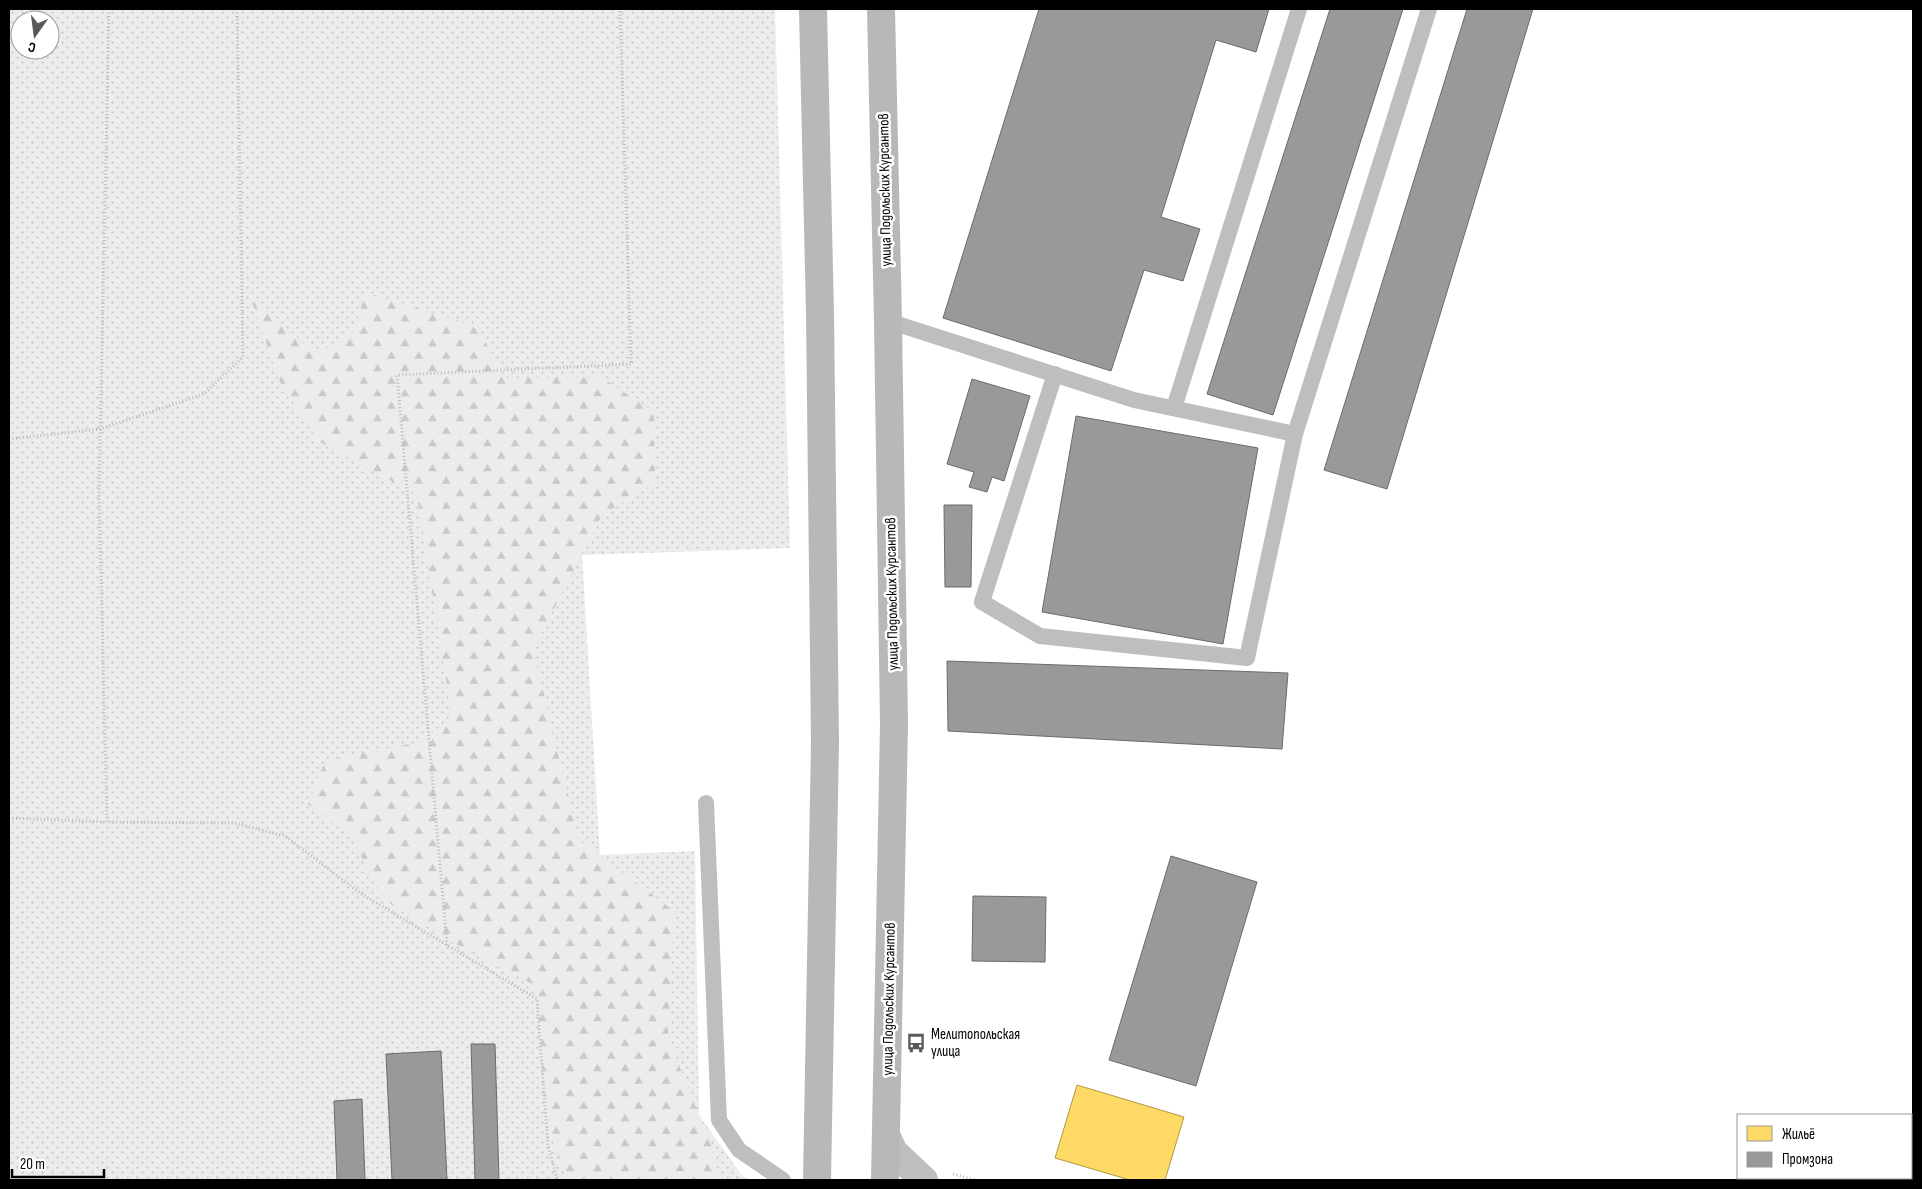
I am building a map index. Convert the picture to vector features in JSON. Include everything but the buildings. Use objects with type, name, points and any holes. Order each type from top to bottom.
[{"type":"main road","points":[[813,9],[820,314],[825,742],[816,1180]]},
{"type":"main road","name":"улица Подольских Курсантов","points":[[881,9],[894,724],[885,1180]]},
{"type":"street","points":[[886,1135],[894,1152],[924,1180]]},
{"type":"lane","points":[[1174,408],[1299,9]]},
{"type":"lane","points":[[1055,374],[982,602],[1040,636],[1247,658],[1295,434],[1429,9]]},
{"type":"lane","points":[[888,321],[1134,400],[1295,434]]},
{"type":"lane","points":[[706,803],[719,1120],[739,1150],[783,1180]]},
{"type":"path","points":[[107,822],[99,492],[108,9]]},
{"type":"path","points":[[9,439],[100,429],[204,394],[243,357],[237,9]]},
{"type":"path","points":[[447,945],[397,375],[631,364],[620,9]]},
{"type":"path","points":[[9,818],[107,822],[234,823],[285,836],[360,893],[537,999],[548,1145],[556,1180]]},
{"type":"green space","points":[[9,9],[775,9],[790,548],[582,555],[600,855],[695,851],[699,1115],[741,1174],[750,1180],[9,1180]]},
{"type":"green space","points":[[365,292],[478,327],[504,378],[601,377],[654,412],[655,483],[602,515],[533,649],[579,840],[674,911],[668,1038],[710,1142],[720,1180],[567,1180],[547,1124],[536,986],[456,944],[384,900],[351,837],[308,804],[325,761],[420,742],[452,718],[417,495],[318,441],[279,380],[251,299],[317,354],[355,331]]},
{"type":"place","name":"Мелитопольская улица","points":[[916,1043]]}]
